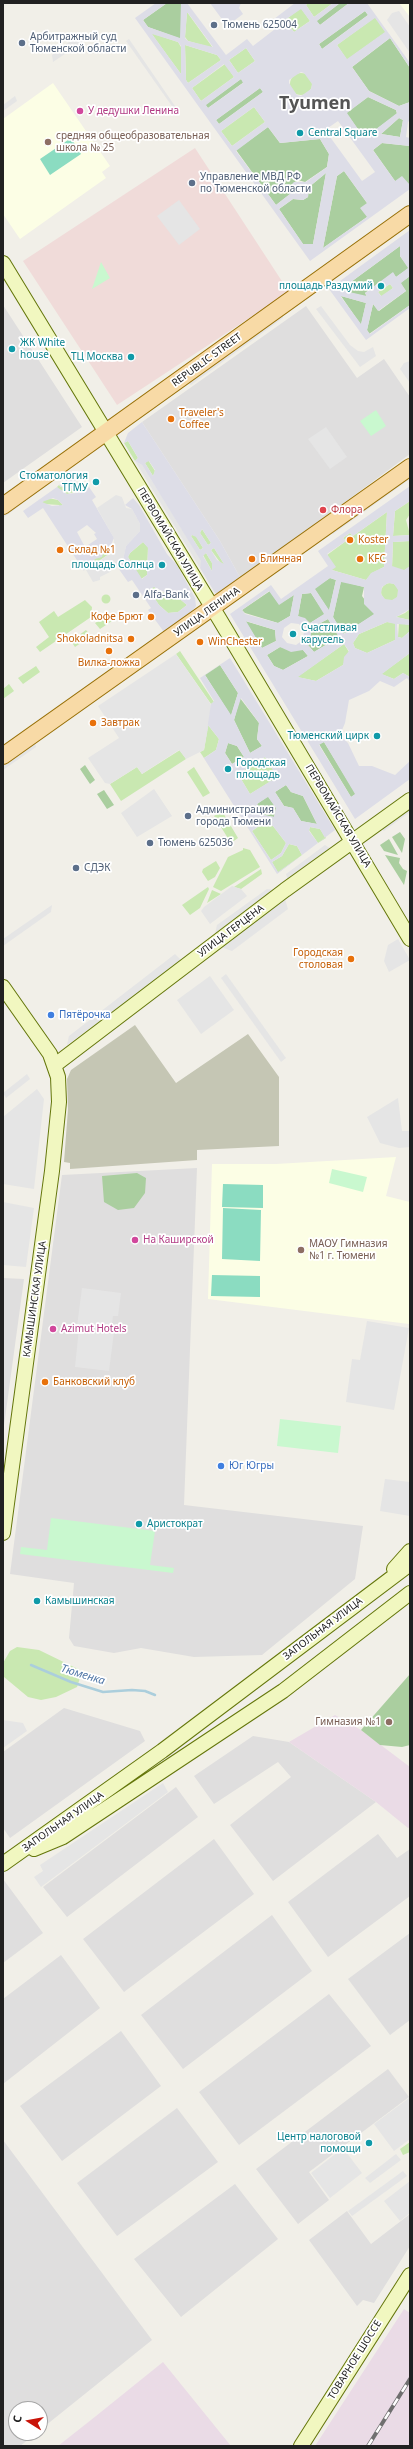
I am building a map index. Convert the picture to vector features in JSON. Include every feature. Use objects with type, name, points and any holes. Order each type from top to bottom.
[{"type":"main road","name":"REPUBLIC STREET","points":[[3,506],[410,214]]},
{"type":"main road","name":"УЛИЦА ЛЕНИНА","points":[[3,756],[213,609],[410,467]]},
{"type":"street","name":"ПЕРВОМАЙСКАЯ УЛИЦА","points":[[3,263],[353,841],[410,939]]},
{"type":"street","name":"УЛИЦА ГЕРЦЕНА","points":[[55,1065],[353,841],[410,800]]},
{"type":"street","points":[[3,987],[46,1049],[55,1065]]},
{"type":"street","name":"КАМЫШИНСКАЯ УЛИЦА","points":[[3,1533],[55,1145],[58,1102],[55,1065]]},
{"type":"street","points":[[376,1590],[410,1551]]},
{"type":"street","name":"ЗАПОЛЬНАЯ УЛИЦА","points":[[4,1859],[162,1752],[410,1564]]},
{"type":"street","name":"ЗАПОЛЬНАЯ УЛИЦА","points":[[4,1859],[63,1837],[173,1765],[283,1691],[392,1608],[410,1592]]},
{"type":"street","points":[[392,1608],[410,1600]]},
{"type":"street","name":"ТОВАРНОЕ ШОССЕ","points":[[301,2446],[410,2274]]},
{"type":"shaded area","name":"Central Square","points":[[156,3],[167,3],[143,20],[148,27],[180,38],[181,3],[187,3],[226,55],[247,39],[253,46],[279,26],[274,19],[295,3],[308,3],[306,5],[314,17],[333,3],[340,3],[317,21],[320,25],[349,3],[367,3],[410,63],[410,68],[390,38],[352,67],[369,91],[399,106],[410,102],[410,120],[408,122],[406,137],[410,138],[410,146],[382,143],[373,150],[395,181],[402,176],[410,185],[410,189],[310,261],[135,18]],"holes":[[[301,9],[310,21],[294,32],[285,20]],[[365,11],[368,15],[322,49],[319,44]],[[187,13],[213,47],[188,41],[185,38]],[[375,18],[385,32],[347,59],[337,45]],[[152,34],[178,42],[181,46],[181,74]],[[185,45],[217,55],[221,60],[188,83],[186,80]],[[246,48],[255,61],[238,73],[229,60]],[[224,64],[234,77],[201,101],[192,88]],[[301,72],[304,73],[312,84],[311,89],[301,96],[297,95],[289,83],[289,80]],[[241,79],[243,83],[208,108],[206,105]],[[260,88],[263,92],[219,124],[216,120]],[[368,97],[396,110],[397,113],[371,133],[360,132],[347,113]],[[254,107],[265,122],[232,146],[221,131]],[[399,118],[403,120],[400,137],[381,134]],[[338,121],[375,172],[362,181],[325,130]],[[268,127],[280,143],[320,139],[329,154],[327,167],[306,182],[294,182],[291,185],[290,194],[276,205],[236,151]],[[344,171],[367,203],[360,208],[367,217],[323,248],[337,176]],[[326,173],[313,244],[303,244],[279,209],[293,199],[303,200],[308,197],[309,187]]]},
{"type":"shaded area","points":[[210,3],[241,3],[239,8],[243,14],[227,26]]},
{"type":"shaded area","points":[[399,3],[410,3],[410,17]]},
{"type":"shaded area","points":[[399,11],[410,27],[410,53],[387,20],[392,13]]},
{"type":"shaded area","points":[[76,37],[84,41],[53,62],[52,55]]},
{"type":"shaded area","points":[[129,39],[177,109],[174,109],[126,41]]},
{"type":"shaded area","name":"средняя общеобразовательная школа № 25","points":[[53,83],[110,166],[102,172],[106,178],[20,239],[3,214],[3,119]]},
{"type":"shaded area","points":[[15,96],[17,101],[3,111],[3,105]]},
{"type":"shaded area","points":[[195,148],[289,292],[117,405],[23,261]]},
{"type":"shaded area","points":[[179,200],[200,229],[179,245],[157,216]]},
{"type":"shaded area","name":"площадь Раздумий","points":[[410,230],[410,276],[401,283],[406,291],[378,311],[373,304],[367,330],[370,334],[410,305],[410,308],[366,340],[329,289]],"holes":[[[400,246],[400,256],[408,268],[396,277],[393,272],[365,293],[367,296],[340,290]],[[390,284],[393,288],[381,296],[378,292]],[[341,297],[366,303],[361,324]]]},
{"type":"shaded area","points":[[3,305],[82,427],[3,483]]},
{"type":"shaded area","points":[[306,306],[357,378],[384,359],[410,397],[410,454],[241,579],[220,541],[142,422]]},
{"type":"shaded area","points":[[321,306],[350,345],[358,351],[364,352],[373,347],[376,356],[360,367],[316,309]]},
{"type":"shaded area","points":[[283,309],[283,318],[191,385],[184,381]]},
{"type":"shaded area","points":[[410,361],[410,383],[400,369],[404,363]]},
{"type":"shaded area","points":[[142,422],[220,541],[241,579],[221,593],[215,593],[200,568],[201,561],[142,465],[135,461],[138,458],[128,441],[124,443],[128,433]],"holes":[[[149,461],[155,470],[153,476],[145,463]],[[202,529],[211,543],[208,545],[200,533]],[[191,536],[196,537],[203,548],[200,550]],[[214,548],[224,564],[217,560],[211,550]],[[206,553],[212,563],[212,571],[203,556]]]},
{"type":"shaded area","points":[[326,427],[347,457],[330,469],[308,439]]},
{"type":"shaded area","points":[[135,461],[142,465],[202,561],[200,568]]},
{"type":"shaded area","points":[[66,471],[3,518],[3,511]]},
{"type":"shaded area","points":[[410,472],[410,479],[333,534],[325,532]]},
{"type":"shaded area","points":[[72,476],[83,491],[89,487],[96,497],[92,500],[114,538],[108,552],[103,553],[102,557],[95,559],[91,565],[86,565],[84,571],[43,508],[28,518],[23,511],[57,487],[67,494],[76,493],[78,491],[68,486],[61,487],[59,485]],"holes":[[[53,498],[58,500],[63,505],[52,506],[42,502]],[[87,525],[96,533],[94,534],[97,539],[85,547],[77,532]]]},
{"type":"shaded area","points":[[410,486],[410,501],[395,511],[393,536],[410,535],[410,541],[393,542],[392,566],[404,570],[410,566],[410,609],[396,617],[410,620],[410,625],[397,624],[398,637],[402,638],[410,631],[410,653],[382,674],[394,679],[403,673],[410,677],[410,682],[407,678],[394,687],[380,681],[369,691],[349,700],[345,723],[340,735],[348,743],[359,766],[372,766],[395,775],[410,761],[410,779],[355,819],[230,614],[271,585],[281,599],[328,566],[318,551]],"holes":[[[387,512],[384,567],[371,573],[366,580],[332,570],[336,567],[327,554],[346,541],[343,538],[350,533],[353,536]],[[330,578],[336,580],[329,610],[315,589]],[[341,582],[364,587],[364,604],[374,614],[344,634],[333,617]],[[388,583],[394,584],[398,590],[397,597],[392,600],[385,599],[381,594],[382,587]],[[269,591],[279,605],[294,595],[290,616],[278,623],[245,614],[242,610]],[[311,593],[324,614],[310,623],[305,618],[298,616],[302,594]],[[328,619],[339,637],[314,652],[308,645],[311,640],[311,628]],[[246,621],[275,630],[276,641],[262,648]],[[387,622],[395,624],[395,640],[367,653],[355,648],[353,643],[359,634]],[[291,623],[299,624],[304,631],[303,640],[296,645],[287,643],[282,637],[284,628]],[[344,644],[349,651],[344,657],[343,665],[316,681],[298,677]],[[280,647],[291,652],[303,650],[308,656],[283,670],[274,666],[267,655]],[[324,742],[355,794],[351,797],[319,745]]]},
{"type":"shaded area","points":[[116,495],[122,497],[126,508],[132,509],[140,524],[140,531],[126,546],[123,560],[116,568],[113,567],[110,572],[100,577],[100,580],[93,582],[86,570],[112,552],[114,543],[114,538],[97,508]]},
{"type":"shaded area","name":"площадь Солнца","points":[[133,498],[139,505],[167,554],[177,565],[195,598],[196,606],[191,613],[164,632],[148,610],[151,608],[132,580],[128,582],[116,565],[123,560],[126,546],[140,531],[140,524],[132,509],[125,505]],"holes":[[[143,542],[148,548],[147,575],[142,579],[128,557],[130,553]],[[154,587],[181,600],[187,605],[178,612],[168,613],[159,605],[149,590]]]},
{"type":"shaded area","points":[[176,654],[212,706],[204,750],[186,759],[179,750],[142,774],[137,767],[110,784],[105,783],[88,758],[119,738],[98,706]]},
{"type":"shaded area","name":"Городская площадь","points":[[230,658],[335,830],[325,838],[320,829],[310,827],[309,831],[318,843],[277,874],[200,752],[204,758],[216,750],[219,739],[208,725],[204,750],[211,704],[214,701],[200,678]],"holes":[[[220,665],[238,693],[231,715],[205,675]],[[241,698],[259,723],[257,739],[262,746],[250,753],[234,720]],[[228,743],[237,746],[244,757],[232,764],[225,753]],[[265,757],[277,777],[250,794],[238,774]],[[286,785],[291,792],[303,796],[317,824],[301,821],[293,808],[284,806],[275,792]],[[268,797],[276,808],[274,817],[264,815],[257,804]],[[262,824],[273,826],[286,843],[281,853],[271,860],[252,831]],[[289,844],[297,846],[302,855],[278,872],[272,862],[282,856]]]},
{"type":"shaded area","points":[[35,742],[36,747],[3,770],[3,764]]},
{"type":"shaded area","points":[[154,789],[172,816],[137,837],[121,813]]},
{"type":"shaded area","points":[[410,806],[410,812],[384,831],[380,828]]},
{"type":"shaded area","points":[[325,845],[331,849],[288,881],[286,874]]},
{"type":"shaded area","points":[[232,886],[241,889],[247,896],[210,924],[201,911],[204,907]]},
{"type":"shaded area","points":[[267,889],[277,890],[214,938],[217,925]]},
{"type":"shaded area","points":[[285,899],[288,909],[232,951],[221,947]]},
{"type":"shaded area","points":[[52,905],[51,912],[3,946],[3,939]]},
{"type":"shaded area","points":[[398,939],[410,960],[389,972],[384,961],[388,945]]},
{"type":"shaded area","points":[[175,954],[182,961],[67,1045],[69,1036]]},
{"type":"shaded area","points":[[226,974],[286,1058],[281,1062],[221,978]]},
{"type":"shaded area","points":[[210,976],[234,1010],[201,1034],[177,1000]]},
{"type":"shaded area","points":[[135,1025],[176,1083],[248,1034],[279,1077],[279,1146],[197,1150],[197,1160],[70,1169],[70,1163],[64,1162],[68,1109],[67,1079],[71,1070]]},
{"type":"shaded area","points":[[27,1074],[30,1079],[6,1098],[3,1093]]},
{"type":"shaded area","points":[[37,1089],[44,1099],[34,1189],[3,1184],[3,1117]]},
{"type":"shaded area","points":[[398,1098],[402,1131],[410,1131],[410,1147],[399,1148],[380,1143],[367,1117]]},
{"type":"shaded area","points":[[396,1157],[386,1196],[410,1202],[409,1324],[208,1299],[212,1164],[276,1164]]},
{"type":"shaded area","points":[[197,1168],[184,1505],[363,1526],[355,1579],[262,1655],[194,1657],[141,1648],[114,1653],[74,1646],[69,1638],[74,1583],[10,1574],[62,1175]]},
{"type":"shaded area","points":[[3,1202],[34,1208],[26,1267],[3,1265]]},
{"type":"shaded area","points":[[3,1278],[24,1279],[3,1433]]},
{"type":"shaded area","points":[[82,1288],[121,1293],[118,1316],[113,1316],[111,1330],[77,1326]]},
{"type":"shaded area","points":[[367,1321],[409,1328],[394,1410],[346,1402],[352,1359],[360,1360]]},
{"type":"shaded area","points":[[79,1328],[114,1332],[109,1371],[75,1367]]},
{"type":"shaded area","points":[[385,1479],[410,1482],[410,1516],[380,1511]]},
{"type":"shaded area","points":[[64,1708],[140,1731],[145,1741],[10,1838],[3,1828],[3,1752]]},
{"type":"shaded area","points":[[335,1715],[361,1730],[410,1767],[410,1827],[408,1828],[376,1802],[289,1742]]},
{"type":"shaded area","points":[[3,1720],[23,1723],[27,1731],[3,1748]]},
{"type":"shaded area","points":[[253,1736],[289,1742],[376,1802],[273,1881],[230,1825],[291,1777],[278,1762],[214,1804],[194,1776]]},
{"type":"shaded area","points":[[163,1783],[168,1792],[41,1887],[34,1877],[43,1871],[40,1865]]},
{"type":"shaded area","points":[[176,1787],[198,1817],[67,1917],[43,1887]]},
{"type":"shaded area","points":[[378,1834],[397,1858],[410,1849],[410,1896],[328,1957],[288,1902]]},
{"type":"shaded area","points":[[214,1839],[254,1894],[124,1992],[83,1939]]},
{"type":"shaded area","points":[[3,1879],[43,1933],[3,1963]]},
{"type":"shaded area","points":[[272,1915],[312,1971],[183,2069],[141,2015]]},
{"type":"shaded area","points":[[410,1933],[410,2020],[390,2035],[348,1979]]},
{"type":"shaded area","points":[[61,1955],[100,2008],[3,2084],[3,1999]]},
{"type":"shaded area","points":[[329,1994],[371,2046],[239,2145],[199,2092]]},
{"type":"shaded area","points":[[121,2031],[161,2086],[62,2161],[20,2106]]},
{"type":"shaded area","points":[[388,2069],[409,2097],[309,2172],[329,2200],[298,2224],[256,2169]]},
{"type":"shaded area","points":[[409,2098],[410,2139],[394,2151],[374,2124]]},
{"type":"shaded area","points":[[177,2108],[218,2162],[117,2236],[77,2183]]},
{"type":"shaded area","points":[[3,2140],[152,2340],[48,2424],[48,2401],[8,2401],[8,2441],[27,2441],[20,2446],[3,2446]]},
{"type":"shaded area","points":[[343,2148],[362,2173],[330,2198],[311,2173]]},
{"type":"shaded area","points":[[396,2154],[401,2160],[370,2183],[365,2178]]},
{"type":"shaded area","points":[[403,2171],[407,2176],[352,2216],[348,2211]]},
{"type":"shaded area","points":[[410,2181],[410,2213],[400,2221],[384,2201]]},
{"type":"shaded area","points":[[235,2184],[278,2239],[181,2317],[134,2259]]},
{"type":"shaded area","points":[[347,2211],[371,2244],[410,2214],[410,2246],[374,2303],[363,2300],[357,2306],[309,2240]]},
{"type":"shaded area","points":[[404,2309],[410,2313],[410,2446],[315,2446]]},
{"type":"shaded area","points":[[163,2362],[231,2446],[58,2446],[96,2416]]},
{"type":"green space","points":[[167,3],[181,3],[181,39],[148,27],[143,20]]},
{"type":"green space","points":[[308,3],[333,3],[314,17],[306,5]]},
{"type":"green space","points":[[340,3],[349,3],[320,25],[316,21]]},
{"type":"green space","points":[[301,8],[310,21],[294,32],[285,20]]},
{"type":"green space","points":[[365,11],[368,15],[322,49],[319,44]]},
{"type":"green space","points":[[187,12],[213,48],[188,41],[185,37]]},
{"type":"green space","points":[[375,17],[386,32],[347,60],[337,45]]},
{"type":"green space","points":[[151,33],[178,42],[181,47],[181,74]]},
{"type":"green space","points":[[390,38],[410,68],[410,102],[399,106],[369,91],[352,67]]},
{"type":"green space","points":[[185,45],[217,55],[221,60],[188,83],[186,80]]},
{"type":"green space","points":[[246,48],[255,61],[238,73],[229,60]]},
{"type":"green space","points":[[225,64],[234,77],[201,101],[192,88]]},
{"type":"green space","points":[[301,73],[309,76],[312,84],[309,92],[301,95],[293,92],[290,84],[293,76]]},
{"type":"green space","points":[[241,79],[244,82],[208,108],[205,105]]},
{"type":"green space","points":[[260,88],[263,92],[219,124],[216,120]]},
{"type":"green space","points":[[368,97],[396,110],[397,114],[371,133],[360,132],[346,113]]},
{"type":"green space","points":[[254,107],[265,122],[232,146],[221,131]]},
{"type":"green space","points":[[399,118],[403,120],[400,137],[381,134]]},
{"type":"green space","points":[[268,127],[280,143],[320,139],[329,154],[327,167],[305,182],[298,180],[290,194],[276,205],[236,150]]},
{"type":"green space","points":[[71,138],[81,154],[50,175],[40,159]]},
{"type":"green space","points":[[382,143],[410,146],[409,186],[395,181],[373,150]]},
{"type":"green space","points":[[344,171],[367,203],[367,217],[323,248],[337,176]]},
{"type":"green space","points":[[326,173],[313,244],[303,244],[279,209],[293,199],[303,200],[308,197],[309,187]]},
{"type":"green space","points":[[400,246],[400,256],[409,268],[396,277],[393,273],[365,293],[367,297],[340,290]]},
{"type":"green space","points":[[101,262],[110,278],[92,289]]},
{"type":"green space","points":[[410,276],[410,305],[369,334],[367,330],[373,304],[379,311],[406,291],[400,283]]},
{"type":"green space","points":[[390,284],[393,288],[382,297],[378,292]]},
{"type":"green space","points":[[341,296],[366,303],[361,325]]},
{"type":"green space","points":[[376,410],[386,426],[371,436],[360,421]]},
{"type":"green space","points":[[128,441],[138,458],[135,461],[124,443]]},
{"type":"green space","points":[[157,455],[165,469],[163,470],[153,458]]},
{"type":"green space","points":[[148,460],[155,471],[153,476],[145,463]]},
{"type":"green space","points":[[59,485],[61,487],[76,489],[78,491],[67,494],[58,489],[57,487]]},
{"type":"green space","points":[[48,498],[58,500],[63,505],[60,507],[59,505],[44,504],[42,502]]},
{"type":"green space","points":[[410,501],[410,514],[406,520],[410,535],[393,536],[395,511]]},
{"type":"green space","points":[[387,512],[384,567],[372,573],[366,580],[332,570],[327,555],[346,541],[343,538],[350,533],[353,536]]},
{"type":"green space","points":[[202,529],[211,543],[208,545],[200,533]]},
{"type":"green space","points":[[191,536],[196,536],[203,548],[200,550]]},
{"type":"green space","points":[[410,541],[410,566],[404,571],[392,567],[393,542]]},
{"type":"green space","points":[[143,542],[148,547],[147,575],[141,579],[128,557],[130,553]]},
{"type":"green space","points":[[111,547],[112,552],[85,570],[86,565]]},
{"type":"green space","points":[[214,548],[224,564],[222,565],[211,550]]},
{"type":"green space","points":[[206,553],[212,563],[214,570],[212,571],[203,555]]},
{"type":"green space","points":[[330,578],[336,580],[329,611],[314,588]]},
{"type":"green space","points":[[341,581],[364,587],[362,596],[375,614],[343,634],[333,617]]},
{"type":"green space","points":[[390,583],[396,586],[399,592],[396,598],[390,601],[384,598],[381,592],[384,586]]},
{"type":"green space","points":[[154,586],[157,590],[181,600],[187,605],[178,612],[168,613],[159,605],[149,590]]},
{"type":"green space","points":[[270,591],[279,604],[294,595],[290,616],[278,623],[245,613],[242,610]]},
{"type":"green space","points":[[311,593],[325,614],[310,623],[298,616],[302,594]]},
{"type":"green space","points":[[106,594],[111,599],[106,604],[101,599]]},
{"type":"green space","points":[[85,600],[92,607],[91,617],[40,652],[36,647],[49,637],[39,622],[54,611],[58,617]]},
{"type":"green space","points":[[410,609],[410,620],[396,617],[405,613]]},
{"type":"green space","points":[[109,615],[115,619],[100,629],[95,623]]},
{"type":"green space","points":[[328,619],[339,637],[314,652],[308,645],[311,640],[311,628]]},
{"type":"green space","points":[[245,621],[275,630],[276,641],[262,648]]},
{"type":"green space","points":[[387,622],[395,623],[395,640],[367,653],[355,648],[353,643],[359,634]]},
{"type":"green space","points":[[399,623],[410,625],[410,631],[402,638],[398,637]]},
{"type":"green space","points":[[86,630],[91,636],[75,647],[71,641]]},
{"type":"green space","points":[[344,644],[349,652],[343,665],[316,681],[297,677]]},
{"type":"green space","points":[[280,647],[303,650],[308,656],[283,670],[274,666],[267,655]]},
{"type":"green space","points":[[180,651],[214,702],[211,704],[176,654]]},
{"type":"green space","points":[[410,653],[410,677],[403,673],[394,679],[381,674]]},
{"type":"green space","points":[[220,665],[238,693],[231,716],[205,675]]},
{"type":"green space","points":[[36,666],[40,672],[23,684],[18,678]]},
{"type":"green space","points":[[9,684],[14,691],[3,699],[3,689]]},
{"type":"green space","points":[[240,698],[259,723],[257,739],[262,746],[250,753],[234,720]]},
{"type":"green space","points":[[208,725],[219,739],[216,750],[204,758],[200,752],[204,750]]},
{"type":"green space","points":[[324,742],[356,794],[351,797],[319,744]]},
{"type":"green space","points":[[228,743],[237,746],[244,757],[232,764],[225,753]]},
{"type":"green space","points":[[180,750],[186,759],[121,801],[110,784],[137,767],[142,774]]},
{"type":"green space","points":[[265,757],[278,777],[250,794],[238,774]]},
{"type":"green space","points":[[85,765],[95,780],[90,784],[80,769]]},
{"type":"green space","points":[[194,767],[210,793],[203,797],[187,772]]},
{"type":"green space","points":[[286,785],[291,792],[303,796],[317,824],[301,821],[293,808],[284,806],[275,792]]},
{"type":"green space","points":[[104,790],[114,805],[107,809],[97,794]]},
{"type":"green space","points":[[268,796],[276,808],[274,817],[264,815],[257,804]]},
{"type":"green space","points":[[222,811],[238,838],[231,843],[214,816]]},
{"type":"green space","points":[[262,824],[273,826],[286,843],[281,853],[271,860],[252,831]]},
{"type":"green space","points":[[310,827],[320,829],[326,838],[318,843],[309,830]]},
{"type":"green space","points":[[400,832],[405,839],[402,853],[392,837]]},
{"type":"green space","points":[[389,839],[398,855],[384,851],[380,845]]},
{"type":"green space","points":[[289,844],[297,846],[302,855],[278,873],[272,862],[282,856]]},
{"type":"green space","points":[[243,848],[250,850],[260,867],[221,891],[213,887],[228,857],[243,850]]},
{"type":"green space","points":[[385,855],[400,858],[399,863],[403,869],[407,871],[404,885]]},
{"type":"green space","points":[[216,861],[220,868],[215,877],[208,881],[202,872],[203,869]]},
{"type":"green space","points":[[261,869],[262,874],[241,889],[234,887]]},
{"type":"green space","points":[[208,887],[209,889],[200,908],[190,915],[182,905]]},
{"type":"green space","points":[[212,890],[221,894],[207,903]]},
{"type":"green space","points":[[332,1169],[367,1177],[363,1192],[329,1183]]},
{"type":"green space","points":[[137,1173],[146,1178],[145,1193],[134,1208],[118,1210],[104,1202],[102,1176]]},
{"type":"green space","points":[[223,1184],[263,1185],[263,1208],[222,1207]]},
{"type":"green space","points":[[223,1208],[261,1210],[260,1261],[222,1259]]},
{"type":"green space","points":[[212,1275],[260,1276],[260,1297],[211,1296]]},
{"type":"green space","points":[[280,1419],[341,1426],[338,1453],[277,1446]]},
{"type":"green space","points":[[51,1518],[155,1531],[150,1565],[174,1568],[173,1573],[20,1554],[21,1547],[47,1550]]},
{"type":"green space","points":[[17,1647],[39,1650],[80,1670],[81,1675],[77,1687],[56,1697],[41,1700],[28,1697],[4,1677],[3,1663],[10,1651]]},
{"type":"green space","name":"Гимназия №1","points":[[410,1674],[410,1745],[402,1747],[380,1745],[361,1730]]},
{"type":"green space","points":[[410,2142],[410,2152],[403,2155],[400,2149]]},
{"type":"waterway","name":"Тюменка","points":[[31,1665],[71,1682],[103,1692],[132,1690],[145,1691],[155,1695]]},
{"type":"railway","points":[[368,2446],[410,2379]]},
{"type":"place","name":"Тюмень 625004","points":[[214,25]]},
{"type":"place","name":"Арбитражный суд Тюменской области","points":[[22,43]]},
{"type":"place","name":"У дедушки Ленина","points":[[80,111]]},
{"type":"place","name":"Central Square","points":[[300,133]]},
{"type":"place","name":"средняя общеобразовательная школа № 25","points":[[48,142]]},
{"type":"place","name":"Управление МВД РФ по Тюменской области","points":[[192,183]]},
{"type":"place","name":"площадь Раздумий","points":[[381,286]]},
{"type":"place","name":"ЖК White house","points":[[12,349]]},
{"type":"place","name":"ТЦ Москва","points":[[131,357]]},
{"type":"place","name":"Traveler's Coffee","points":[[171,419]]},
{"type":"place","name":"Стоматология ТГМУ","points":[[96,482]]},
{"type":"place","name":"Флора","points":[[323,510]]},
{"type":"place","name":"Koster","points":[[350,540]]},
{"type":"place","name":"Склад №1","points":[[60,550]]},
{"type":"place","name":"Блинная","points":[[252,559]]},
{"type":"place","name":"KFC","points":[[360,559]]},
{"type":"place","name":"площадь Солнца","points":[[162,565]]},
{"type":"place","name":"Alfa-Bank","points":[[136,595]]},
{"type":"place","name":"Кофе Брют","points":[[151,617]]},
{"type":"place","name":"Счастливая карусель","points":[[293,634]]},
{"type":"place","name":"Shokoladnitsa","points":[[131,639]]},
{"type":"place","name":"WinChester","points":[[200,642]]},
{"type":"place","name":"Вилка-ложка","points":[[109,651]]},
{"type":"place","name":"Завтрак","points":[[93,723]]},
{"type":"place","name":"Тюменский цирк","points":[[377,736]]},
{"type":"place","name":"Городская площадь","points":[[228,769]]},
{"type":"place","name":"Администрация города Тюмени","points":[[188,816]]},
{"type":"place","name":"Тюмень 625036","points":[[150,843]]},
{"type":"place","name":"СДЭК","points":[[76,868]]},
{"type":"place","name":"Городская столовая","points":[[351,959]]},
{"type":"place","name":"Пятёрочка","points":[[51,1015]]},
{"type":"place","name":"На Каширской","points":[[135,1240]]},
{"type":"place","name":"МАОУ Гимназия №1 г. Тюмени","points":[[301,1250]]},
{"type":"place","name":"Azimut Hotels","points":[[53,1329]]},
{"type":"place","name":"Банковский клуб","points":[[45,1382]]},
{"type":"place","name":"Юг Югры","points":[[221,1466]]},
{"type":"place","name":"Аристократ","points":[[139,1524]]},
{"type":"place","name":"Камышинская","points":[[37,1601]]},
{"type":"place","name":"Гимназия №1","points":[[389,1722]]},
{"type":"place","name":"Центр налоговой помощи","points":[[369,2143]]},
{"type":"district","name":"Tyumen","points":[[315,104]]}]
